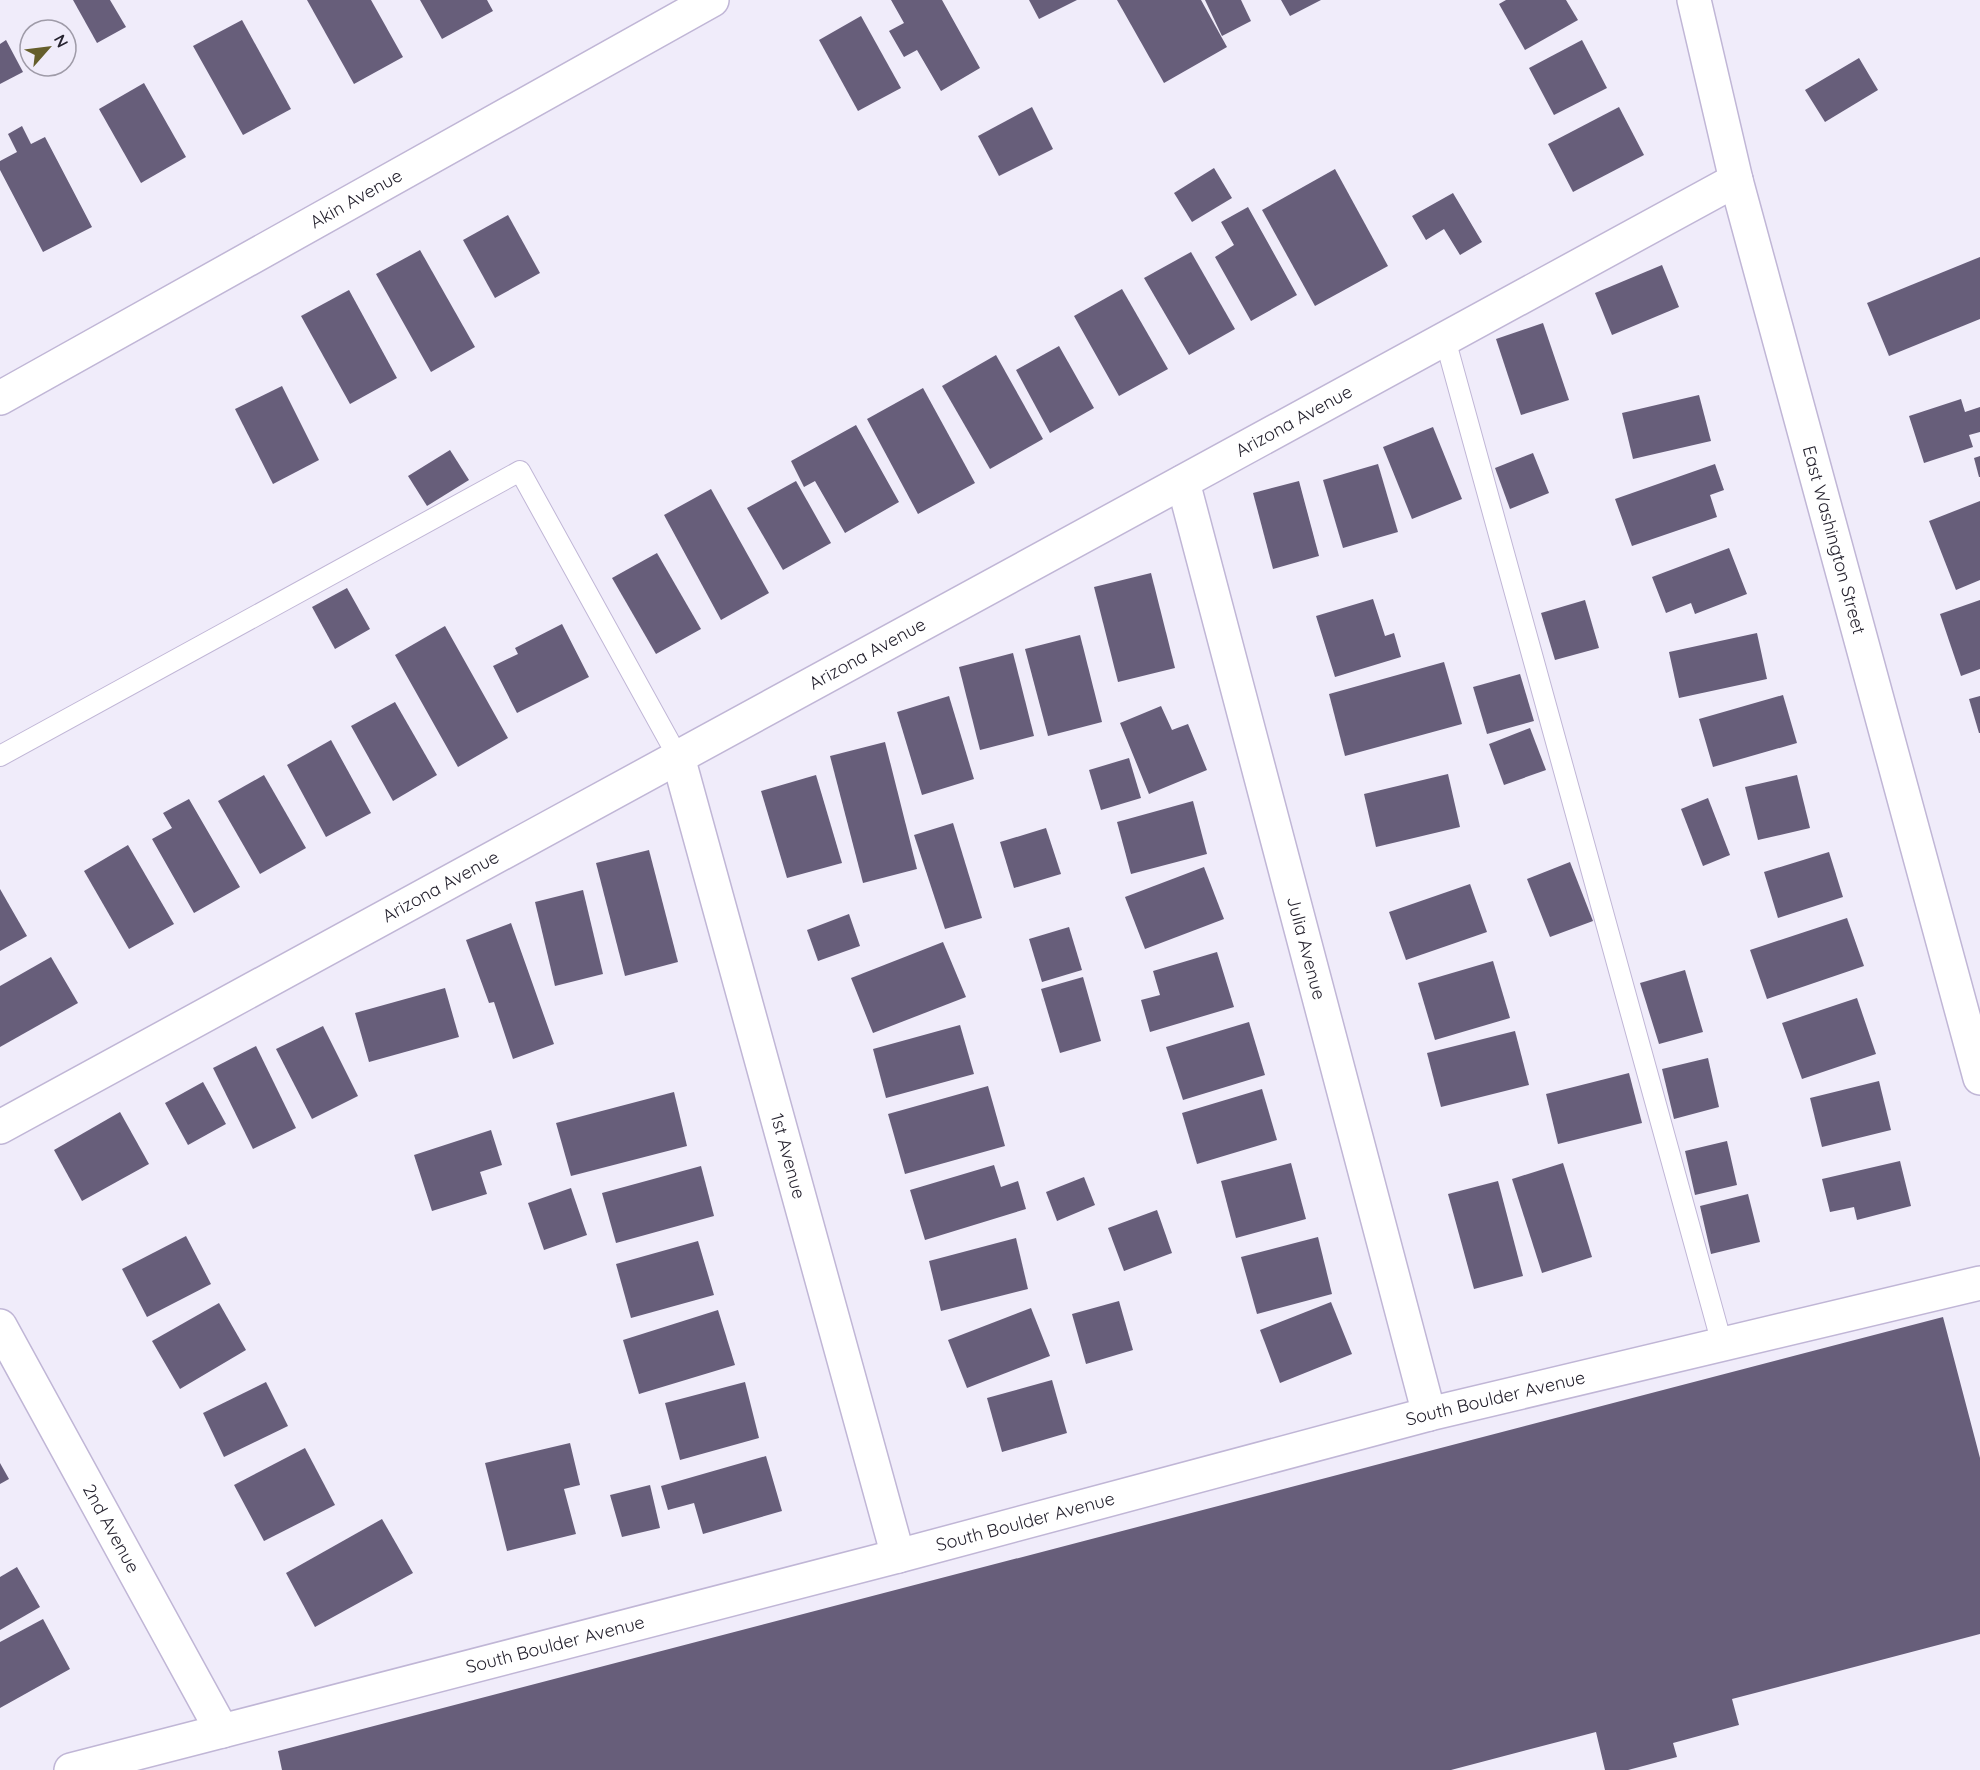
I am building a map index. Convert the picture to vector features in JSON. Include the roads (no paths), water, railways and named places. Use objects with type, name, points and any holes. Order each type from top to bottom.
[{"type":"street","name":"Akin Avenue","points":[[0,398],[712,0]]},
{"type":"street","name":"East Washington Street","points":[[1694,0],[1736,180],[1980,1078]]},
{"type":"street","name":"Arizona Avenue","points":[[0,1127],[1736,180]]},
{"type":"street","name":"Julia Avenue","points":[[1183,482],[1429,1414]]},
{"type":"street","name":"1st Avenue","points":[[678,757],[898,1556]]},
{"type":"street","name":"South Boulder Avenue","points":[[71,1770],[898,1556],[1429,1414],[1980,1283]]},
{"type":"street","name":"2nd Avenue","points":[[0,1326],[222,1731]]},
{"type":"lane","points":[[1445,339],[1722,1344]]},
{"type":"lane","points":[[0,756],[520,471],[678,757]]}]
